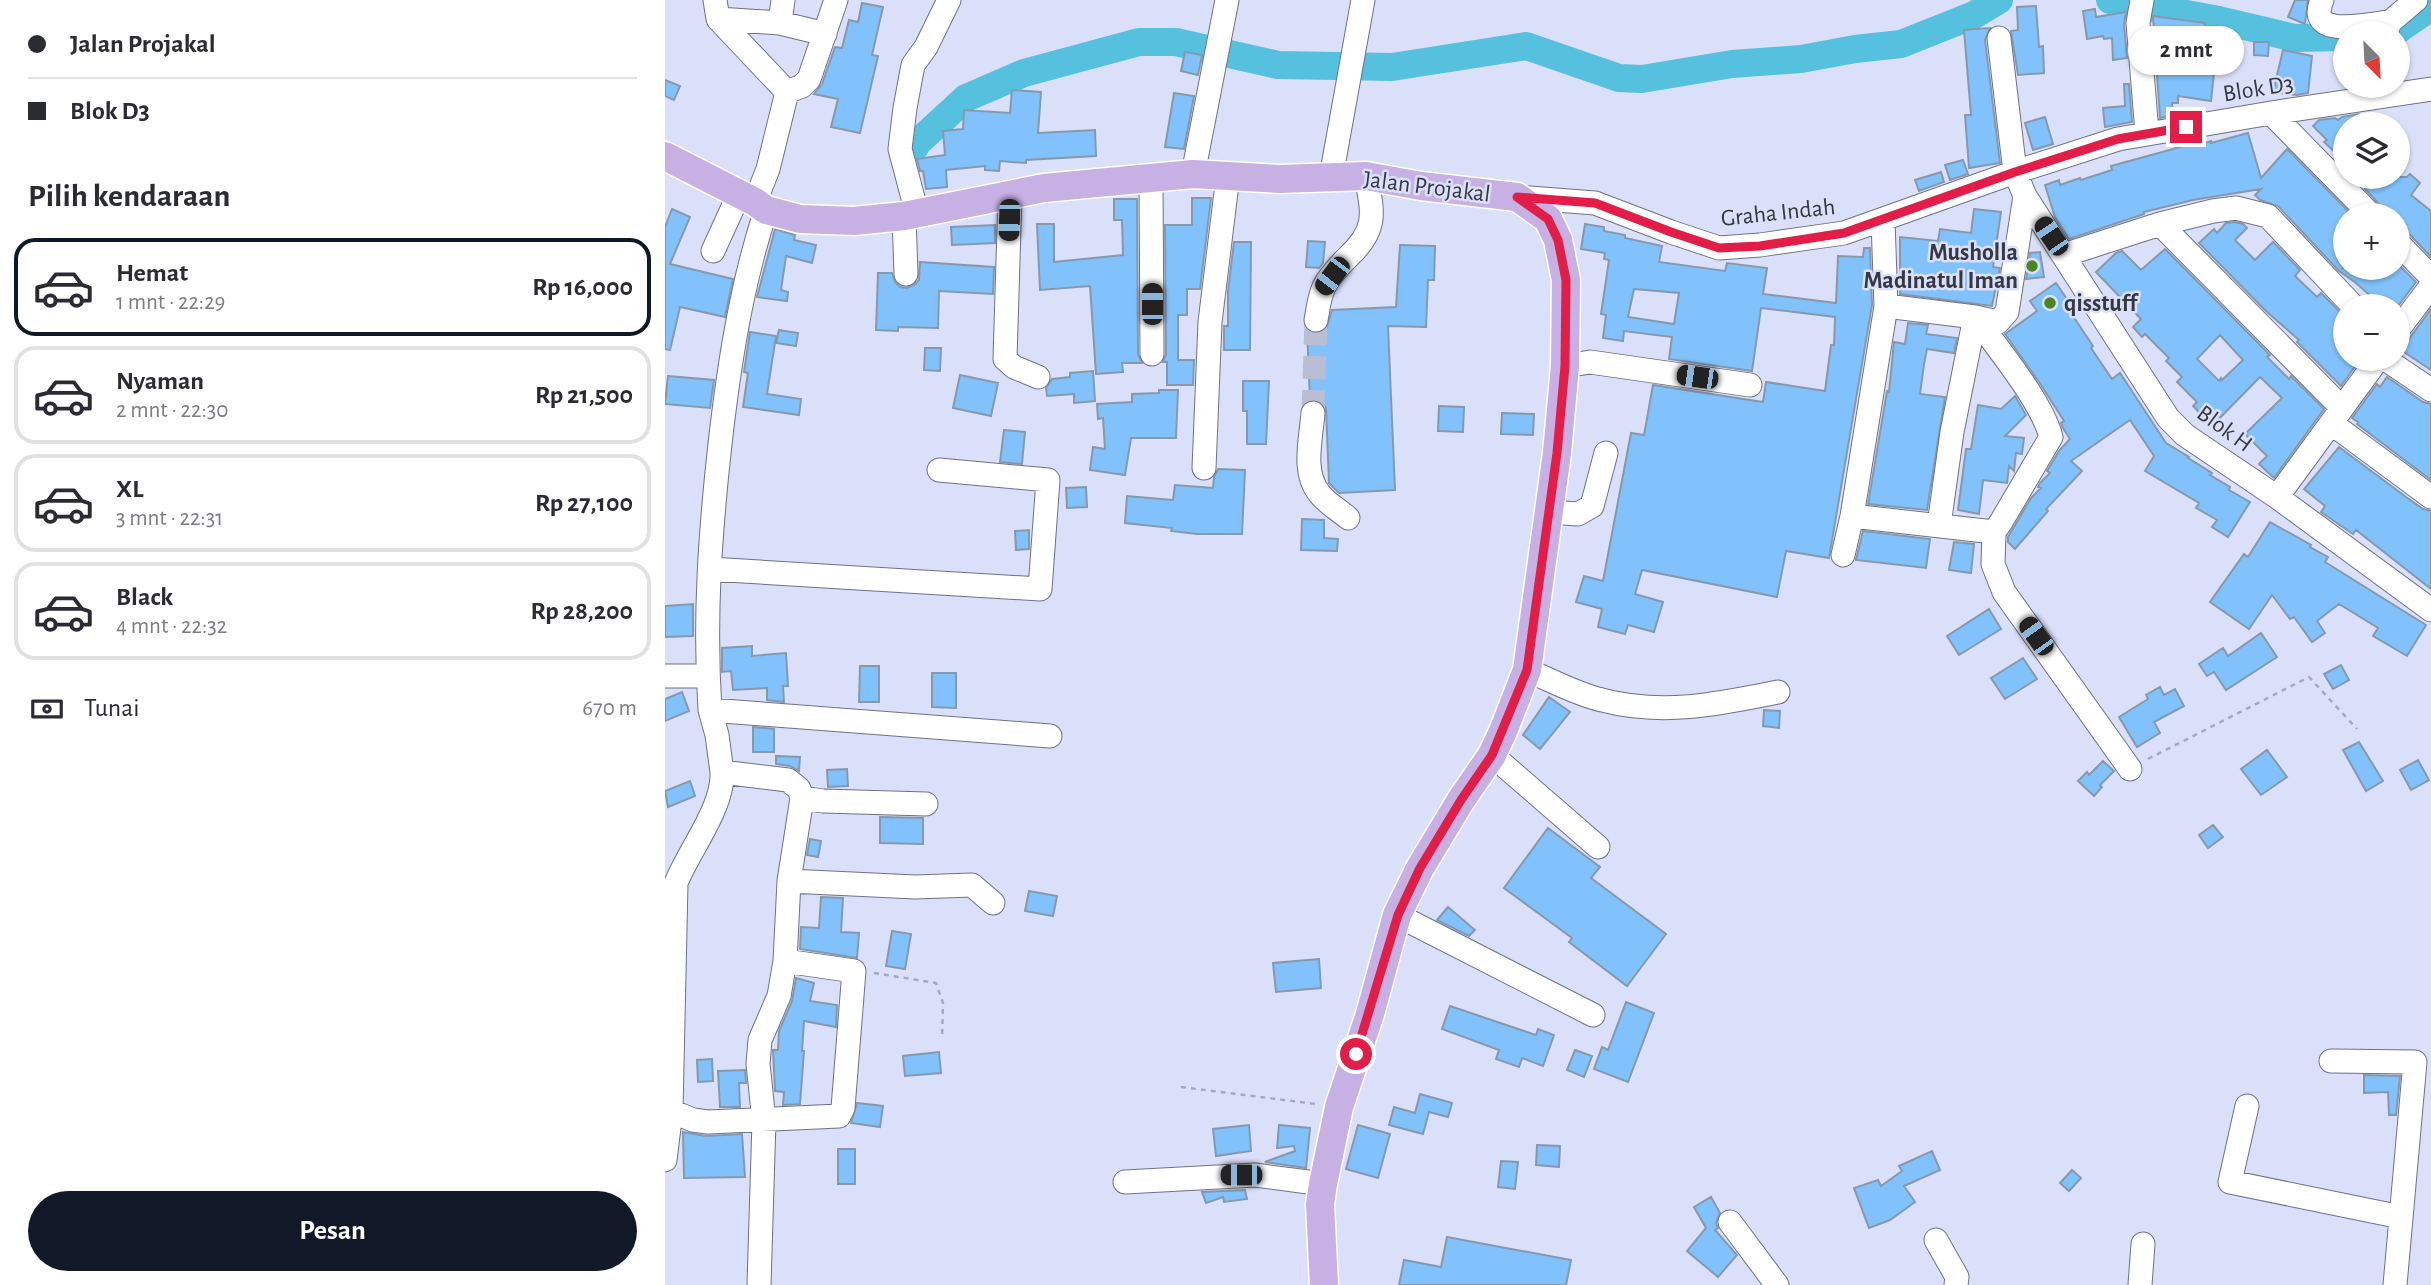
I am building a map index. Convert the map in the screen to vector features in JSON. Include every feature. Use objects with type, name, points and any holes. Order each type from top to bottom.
[{"type":"main road","name":"Jalan Projakal","points":[[665,156],[753,202],[800,219],[854,221],[910,215],[1044,188],[1193,174],[1280,179],[1366,176],[1421,186],[1517,197],[1548,219],[1558,240],[1566,280],[1565,366],[1549,512],[1527,670],[1492,755],[1420,868],[1398,915],[1370,1014],[1339,1107],[1323,1184],[1321,1204],[1324,1285]]},
{"type":"street","points":[[780,23],[783,0]]},
{"type":"street","points":[[787,92],[802,86],[809,79],[836,0]]},
{"type":"street","points":[[905,274],[910,215],[903,159],[913,65],[926,47],[949,0]]},
{"type":"street","points":[[1193,174],[1227,0]]},
{"type":"street","points":[[1331,177],[1363,0]]},
{"type":"street","points":[[2322,0],[2317,11],[2318,19],[2323,24],[2333,26]]},
{"type":"street","points":[[2395,21],[2416,0]]},
{"type":"street","points":[[2140,8],[2147,134]]},
{"type":"street","points":[[717,9],[825,34]]},
{"type":"street","points":[[717,9],[787,92]]},
{"type":"street","points":[[1885,306],[1997,322],[2003,319],[2007,312],[2025,197],[2015,172],[1999,38]]},
{"type":"street","name":"Blok D3","points":[[2410,90],[2431,89]]},
{"type":"street","points":[[712,251],[753,202],[768,169],[787,92]]},
{"type":"street","name":"Blok D3","points":[[2015,172],[2118,139],[2271,113],[2340,98]]},
{"type":"street","points":[[2271,113],[2359,203]]},
{"type":"street","name":"Graha Indah","points":[[1517,197],[1595,203],[1719,248],[1760,246],[1844,233],[2015,172]]},
{"type":"street","points":[[1205,468],[1210,322],[1228,176]]},
{"type":"street","points":[[1316,320],[1324,287],[1364,240],[1368,229],[1373,212],[1366,176]]},
{"type":"street","points":[[1151,178],[1152,354]]},
{"type":"street","points":[[1010,195],[1005,359],[1014,367],[1038,377]]},
{"type":"street","name":"Blok H","points":[[2025,197],[2168,418],[2185,435],[2277,496],[2431,610]]},
{"type":"street","points":[[665,1160],[671,1111],[676,883],[723,785],[717,735],[710,710],[706,626],[715,489],[731,354],[756,240],[753,202]]},
{"type":"street","points":[[2064,256],[2160,224],[2236,208],[2268,216],[2342,294]]},
{"type":"street","points":[[1843,555],[1885,306],[1883,221]]},
{"type":"street","points":[[2160,224],[2336,415],[2431,497]]},
{"type":"street","points":[[2410,255],[2431,277]]},
{"type":"street","points":[[2410,314],[2431,286]]},
{"type":"street","points":[[1938,525],[1952,432],[1975,317]]},
{"type":"street","points":[[1975,317],[2034,402],[2048,425],[2051,438],[1994,532],[1993,564],[2004,592],[2130,769]]},
{"type":"street","points":[[1565,366],[1590,362],[1750,385]]},
{"type":"street","points":[[2277,496],[2369,371]]},
{"type":"street","points":[[2403,371],[2431,390]]},
{"type":"street","points":[[1313,414],[1309,468],[1312,481],[1319,495],[1348,518]]},
{"type":"street","points":[[1549,512],[1578,514],[1592,506],[1606,453]]},
{"type":"street","points":[[710,569],[1040,589],[1048,480],[939,470]]},
{"type":"street","points":[[1851,516],[1994,532]]},
{"type":"street","points":[[1527,670],[1601,700],[1665,710],[1724,703],[1778,692]]},
{"type":"street","points":[[665,676],[708,677]]},
{"type":"street","points":[[710,710],[1051,736]]},
{"type":"street","points":[[1492,755],[1598,847]]},
{"type":"street","points":[[722,772],[788,780],[799,789],[802,798],[789,881],[785,961],[779,996],[760,1040],[758,1064],[764,1121],[759,1285]]},
{"type":"street","points":[[802,798],[926,804]]},
{"type":"street","points":[[789,881],[903,887],[972,885],[993,903]]},
{"type":"street","points":[[1398,915],[1593,1015]]},
{"type":"street","points":[[671,1111],[694,1120],[764,1121],[839,1116],[842,1108],[854,971],[785,961]]},
{"type":"street","points":[[2331,1061],[2416,1062],[2395,1285]]},
{"type":"street","points":[[2247,1106],[2230,1182],[2401,1217]]},
{"type":"street","points":[[1125,1182],[1255,1175],[1323,1184]]},
{"type":"street","points":[[1730,1222],[1777,1285]]},
{"type":"street","points":[[1936,1240],[1957,1277],[1956,1285]]},
{"type":"street","points":[[2140,1285],[2143,1244]]},
{"type":"path","points":[[2130,769],[2309,677],[2357,729]]},
{"type":"path","points":[[854,971],[936,983],[943,1003],[942,1039]]},
{"type":"path","points":[[1181,1087],[1339,1107]]},
{"type":"building","points":[[2295,0],[2308,0],[2305,24],[2288,17]]},
{"type":"building","points":[[862,3],[883,7],[872,55],[878,56],[860,133],[831,127],[838,99],[814,94],[822,84],[835,47],[842,48],[849,20],[858,22]]},
{"type":"building","points":[[2036,6],[2039,47],[2043,46],[2044,73],[2018,75],[2011,31],[2018,30],[2017,7]]},
{"type":"building","points":[[2095,9],[2096,17],[2126,12],[2124,24],[2127,58],[2113,60],[2112,38],[2104,39],[2103,36],[2087,39],[2083,11]]},
{"type":"building","points":[[2153,16],[2205,23],[2203,41],[2217,44],[2211,101],[2178,96],[2178,103],[2172,103],[2173,115],[2160,118]]},
{"type":"building","points":[[1990,28],[1985,40],[2000,163],[1969,168],[1965,115],[1971,115],[1964,30]]},
{"type":"building","points":[[2254,42],[2269,42],[2268,56],[2254,55]]},
{"type":"building","points":[[2283,50],[2312,56],[2308,93],[2297,95],[2273,92]]},
{"type":"building","points":[[1185,52],[1202,55],[1198,75],[1181,71]]},
{"type":"building","points":[[665,80],[680,86],[674,100],[665,96]]},
{"type":"building","points":[[2124,84],[2129,84],[2132,122],[2105,127],[2103,108],[2125,106]]},
{"type":"building","points":[[1012,90],[1041,92],[1038,133],[1095,130],[1096,156],[1026,160],[1026,163],[1000,161],[999,171],[985,170],[985,166],[946,170],[947,187],[926,189],[923,171],[920,171],[917,159],[945,155],[943,131],[963,129],[964,110],[1010,113]]},
{"type":"building","points":[[1174,93],[1194,96],[1184,149],[1165,147]]},
{"type":"building","points":[[2045,117],[2053,144],[2033,150],[2025,123]]},
{"type":"building","points":[[2333,118],[2333,150],[2313,126],[2319,120]]},
{"type":"building","points":[[2248,133],[2261,178],[2287,149],[2340,203],[2333,203],[2333,265],[2278,206],[2260,200],[2255,195],[2261,189],[2193,200],[2144,212],[2069,239],[2055,217],[2045,185],[2059,180],[2060,185],[2080,178],[2081,180],[2112,170],[2111,166],[2193,143],[2194,146]]},
{"type":"building","points":[[1963,160],[1968,174],[1950,180],[1945,165]]},
{"type":"building","points":[[1941,172],[1944,182],[1919,191],[1915,180]]},
{"type":"building","points":[[2410,174],[2420,183],[2411,195],[2431,211],[2431,257],[2410,235],[2410,203],[2378,203],[2365,189],[2410,189]]},
{"type":"building","points":[[1192,198],[1211,198],[1200,289],[1187,289],[1187,315],[1178,315],[1178,360],[1194,360],[1193,385],[1167,385],[1167,362],[1163,362],[1166,354],[1165,225],[1192,225]]},
{"type":"building","points":[[1114,199],[1137,199],[1138,354],[1142,363],[1122,363],[1123,372],[1096,374],[1090,286],[1040,290],[1037,224],[1054,224],[1054,262],[1123,255],[1122,220],[1114,220]]},
{"type":"building","points":[[672,209],[690,217],[670,264],[733,279],[725,317],[680,307],[670,350],[665,349],[665,227]]},
{"type":"building","points":[[1974,209],[2001,212],[1993,267],[2000,268],[1992,306],[1900,294],[1900,237],[1938,241],[1940,229],[1971,233]]},
{"type":"building","points":[[2235,222],[2247,228],[2235,240],[2255,260],[2273,242],[2300,270],[2295,276],[2317,297],[2321,293],[2333,305],[2333,371],[2352,371],[2341,386],[2297,342],[2299,340],[2266,311],[2199,243],[2214,229],[2217,233],[2226,223]]},
{"type":"building","points":[[1585,224],[1604,227],[1604,231],[1625,235],[1625,238],[1662,246],[1659,262],[1725,271],[1727,263],[1767,268],[1763,294],[1836,303],[1838,256],[1863,257],[1864,248],[1870,248],[1872,305],[1829,558],[1786,551],[1777,597],[1642,570],[1635,594],[1663,602],[1654,632],[1628,625],[1625,634],[1598,627],[1602,609],[1576,602],[1584,576],[1603,581],[1631,433],[1644,435],[1653,385],[1763,402],[1766,382],[1825,391],[1831,345],[1834,345],[1835,317],[1761,308],[1752,371],[1669,359],[1672,337],[1624,331],[1623,341],[1603,338],[1606,315],[1601,314],[1609,260],[1604,259],[1605,253],[1581,249]],"holes":[[[1634,289],[1679,293],[1674,324],[1628,317]]]},
{"type":"building","points":[[995,225],[995,243],[952,245],[951,227]]},
{"type":"building","points":[[775,229],[795,235],[794,240],[816,245],[812,263],[786,256],[781,290],[788,292],[787,301],[757,297]]},
{"type":"building","points":[[1308,241],[1325,242],[1323,263],[1319,268],[1306,267]]},
{"type":"building","points":[[1234,242],[1251,242],[1250,350],[1224,350],[1224,326],[1228,326],[1228,291]]},
{"type":"building","points":[[1400,245],[1435,246],[1434,280],[1428,280],[1426,327],[1388,326],[1395,490],[1339,493],[1329,483],[1326,408],[1321,401],[1310,400],[1307,330],[1314,334],[1326,330],[1332,310],[1396,307]]},
{"type":"building","points":[[2165,249],[2270,355],[2267,357],[2289,379],[2291,376],[2324,409],[2274,478],[2259,464],[2267,456],[2245,434],[2282,398],[2260,377],[2212,426],[2193,406],[2197,402],[2177,382],[2182,377],[2166,361],[2169,358],[2145,334],[2142,337],[2133,327],[2141,319],[2096,272],[2116,253],[2122,251],[2141,270]],"holes":[[[2220,335],[2243,360],[2219,381],[2197,359]]]},
{"type":"building","name":"Musholla Madinatul Iman","points":[[2040,252],[2044,277],[2026,279],[2030,253]]},
{"type":"building","points":[[920,262],[994,267],[993,294],[939,291],[938,328],[898,327],[898,331],[876,330],[878,273],[892,273],[900,287],[907,288],[919,280]]},
{"type":"building","points":[[2410,276],[2416,282],[2407,294],[2368,294],[2352,280],[2410,280]]},
{"type":"building","points":[[2056,283],[2071,305],[2067,307],[2112,379],[2120,373],[2166,443],[2212,473],[2210,475],[2230,487],[2229,490],[2250,502],[2228,537],[2212,527],[2217,520],[2196,508],[2199,503],[2145,471],[2154,456],[2130,420],[2071,461],[2082,471],[2046,509],[2048,511],[2015,549],[2008,542],[2008,537],[2031,498],[2041,488],[2038,487],[2040,483],[2050,473],[2047,471],[2059,451],[2070,439],[2061,423],[2064,421],[2005,334],[2037,311],[2030,301]]},
{"type":"building","points":[[2431,309],[2431,370],[2410,356],[2410,338]]},
{"type":"building","points":[[1908,323],[1928,325],[1926,334],[1957,338],[1954,353],[1927,349],[1924,364],[1920,394],[1945,397],[1927,510],[1868,504],[1887,391],[1889,392],[1894,342],[1905,344]]},
{"type":"building","points":[[779,330],[798,333],[796,346],[776,343]]},
{"type":"building","points":[[750,332],[776,336],[767,394],[801,399],[799,415],[743,407],[748,373],[744,372]]},
{"type":"building","points":[[925,348],[941,348],[940,371],[924,370]]},
{"type":"building","points":[[1093,371],[1095,401],[1074,403],[1074,394],[1047,396],[1046,388],[1052,379],[1070,377],[1070,373]]},
{"type":"building","points":[[960,375],[998,383],[991,416],[953,408]]},
{"type":"building","points":[[668,376],[714,380],[710,408],[665,404]]},
{"type":"building","points":[[2387,377],[2423,402],[2431,404],[2431,480],[2352,418],[2377,384],[2380,387]]},
{"type":"building","points":[[1243,381],[1269,381],[1266,444],[1247,444]]},
{"type":"building","points":[[1159,390],[1178,390],[1176,438],[1131,438],[1125,475],[1090,470],[1093,447],[1105,449],[1103,418],[1098,419],[1097,404],[1132,402],[1132,394],[1159,393]]},
{"type":"building","points":[[2015,396],[2026,415],[2005,436],[2024,438],[2022,454],[2016,453],[2014,471],[2009,466],[2007,483],[1983,480],[1979,514],[1958,510],[1966,449],[1971,449],[1978,405],[2001,409]]},
{"type":"building","points":[[1439,406],[1464,407],[1463,432],[1438,431]]},
{"type":"building","points":[[1502,413],[1534,414],[1533,435],[1501,434]]},
{"type":"building","points":[[1004,430],[1025,432],[1022,464],[1000,462]]},
{"type":"building","points":[[2339,447],[2423,509],[2431,511],[2431,589],[2356,530],[2353,534],[2321,512],[2325,506],[2304,489]]},
{"type":"building","points":[[1218,469],[1245,470],[1242,534],[1197,534],[1171,531],[1172,528],[1125,523],[1127,496],[1173,500],[1175,485],[1213,488]]},
{"type":"building","points":[[1086,487],[1087,507],[1067,508],[1066,488]]},
{"type":"building","points":[[1302,519],[1324,520],[1324,538],[1338,539],[1337,551],[1301,550]]},
{"type":"building","points":[[2270,522],[2311,545],[2310,547],[2328,557],[2325,562],[2426,625],[2407,656],[2373,636],[2378,628],[2339,604],[2317,621],[2325,633],[2312,642],[2294,617],[2290,619],[2272,595],[2249,629],[2210,602],[2244,554],[2248,557]]},
{"type":"building","points":[[1029,530],[1029,549],[1016,550],[1015,531]]},
{"type":"building","points":[[1863,531],[1930,539],[1926,568],[1856,560]]},
{"type":"building","points":[[1954,542],[1974,544],[1971,573],[1949,570]]},
{"type":"building","points":[[693,604],[693,636],[665,637],[665,606]]},
{"type":"building","points":[[1989,609],[2001,629],[1959,655],[1947,636]]},
{"type":"building","points":[[2261,633],[2277,657],[2226,690],[2214,672],[2207,676],[2199,664],[2223,648],[2228,656]]},
{"type":"building","points":[[752,646],[752,656],[786,653],[788,686],[783,686],[784,702],[767,700],[767,688],[733,690],[731,671],[722,672],[722,648]]},
{"type":"building","points":[[2023,658],[2037,679],[2005,699],[1991,678]]},
{"type":"building","points":[[2341,665],[2349,680],[2333,689],[2324,674]]},
{"type":"building","points":[[860,666],[879,666],[879,702],[859,702]]},
{"type":"building","points":[[932,673],[956,673],[956,708],[932,707]]},
{"type":"building","points":[[2160,687],[2164,695],[2175,689],[2184,706],[2154,722],[2160,733],[2137,747],[2119,717],[2148,699],[2146,695]]},
{"type":"building","points":[[682,692],[689,711],[665,721],[665,699]]},
{"type":"building","points":[[1549,697],[1570,712],[1540,749],[1523,735]]},
{"type":"building","points":[[1764,710],[1780,711],[1779,728],[1763,726]]},
{"type":"building","points":[[753,727],[774,729],[774,752],[753,752]]},
{"type":"building","points":[[2359,742],[2383,781],[2366,791],[2343,750]]},
{"type":"building","points":[[2267,750],[2287,777],[2261,795],[2241,769]]},
{"type":"building","points":[[776,756],[800,757],[799,771],[790,766],[776,764]]},
{"type":"building","points":[[2418,760],[2429,780],[2411,790],[2400,770]]},
{"type":"building","points":[[2103,761],[2114,771],[2100,785],[2102,787],[2094,796],[2078,781],[2087,772],[2089,775]]},
{"type":"building","points":[[847,769],[848,786],[828,787],[827,770]]},
{"type":"building","points":[[690,781],[695,796],[668,807],[665,791]]},
{"type":"building","points":[[880,817],[923,818],[923,844],[880,843]]},
{"type":"building","points":[[2213,825],[2223,837],[2208,848],[2199,835]]},
{"type":"building","points":[[1548,828],[1600,867],[1591,878],[1666,934],[1627,986],[1569,942],[1572,938],[1504,888]]},
{"type":"building","points":[[810,839],[821,841],[818,857],[807,855]]},
{"type":"building","points":[[1029,891],[1057,896],[1053,916],[1025,911]]},
{"type":"building","points":[[821,897],[843,898],[841,932],[859,933],[857,958],[800,949],[801,927],[819,928]]},
{"type":"building","points":[[1448,907],[1475,930],[1469,936],[1437,920]]},
{"type":"building","points":[[892,931],[911,934],[905,969],[886,966]]},
{"type":"building","points":[[1319,959],[1321,988],[1276,992],[1273,963]]},
{"type":"building","points":[[796,978],[814,983],[810,1001],[837,1005],[836,1027],[804,1021],[800,1104],[783,1105],[784,1092],[775,1091],[773,1050],[778,1050],[779,1031],[792,1001]]},
{"type":"building","points":[[1626,1002],[1654,1013],[1628,1082],[1594,1069],[1602,1047],[1608,1050]]},
{"type":"building","points":[[1450,1006],[1536,1035],[1538,1029],[1554,1035],[1543,1066],[1522,1058],[1519,1067],[1496,1059],[1499,1050],[1442,1029]]},
{"type":"building","points":[[1575,1050],[1592,1056],[1584,1077],[1567,1070]]},
{"type":"building","points":[[939,1052],[941,1073],[905,1076],[903,1056]]},
{"type":"building","points":[[712,1059],[713,1081],[698,1082],[697,1060]]},
{"type":"building","points":[[745,1070],[746,1083],[739,1083],[740,1107],[720,1107],[718,1071]]},
{"type":"building","points":[[2364,1075],[2400,1076],[2396,1115],[2389,1115],[2388,1092],[2364,1093]]},
{"type":"building","points":[[1420,1094],[1452,1103],[1448,1117],[1429,1112],[1423,1134],[1389,1125],[1394,1107],[1415,1113]]},
{"type":"building","points":[[857,1103],[883,1106],[880,1127],[851,1123]]},
{"type":"building","points":[[1249,1125],[1251,1151],[1216,1156],[1213,1129]]},
{"type":"building","points":[[1279,1125],[1310,1128],[1306,1168],[1265,1162],[1295,1151],[1294,1146],[1277,1148]]},
{"type":"building","points":[[1358,1125],[1390,1134],[1378,1178],[1346,1169]]},
{"type":"building","points":[[683,1132],[706,1136],[742,1134],[745,1177],[684,1178]]},
{"type":"building","points":[[1537,1145],[1560,1146],[1559,1167],[1536,1165]]},
{"type":"building","points":[[838,1149],[855,1149],[855,1184],[838,1184]]},
{"type":"building","points":[[1932,1151],[1940,1170],[1904,1186],[1915,1202],[1890,1220],[1869,1228],[1854,1188],[1878,1180],[1881,1186],[1902,1171],[1899,1166]]},
{"type":"building","points":[[1501,1161],[1518,1162],[1515,1189],[1498,1187]]},
{"type":"building","points":[[2072,1170],[2081,1178],[2069,1191],[2060,1183]]},
{"type":"building","points":[[1245,1190],[1247,1199],[1224,1202],[1223,1197],[1206,1203],[1202,1192]]},
{"type":"building","points":[[1711,1197],[1720,1213],[1716,1223],[1718,1228],[1715,1230],[1737,1255],[1718,1277],[1687,1251],[1706,1228],[1694,1207]]},
{"type":"building","points":[[1447,1237],[1571,1260],[1566,1285],[1399,1285],[1404,1260],[1441,1267]]},
{"type":"waterway","points":[[915,147],[966,98],[1024,73],[1139,42],[1176,42],[1278,65],[1392,67],[1526,46],[1619,78],[1642,79],[1732,64],[1801,59],[1901,44],[1974,15],[1999,0]]},
{"type":"waterway","points":[[2110,0],[2219,20],[2295,38],[2333,37]]},
{"type":"waterway","points":[[2410,22],[2431,7]]},
{"type":"tunnel","points":[[1313,413],[1316,320]]},
{"type":"place","name":"Musholla Madinatul Iman","points":[[2032,266]]},
{"type":"place","name":"qisstuff","points":[[2050,303]]},
{"type":"route","points":[[1356,1054],[1398,915],[1420,868],[1492,755],[1527,670],[1557,453],[1565,366],[1566,280],[1558,240],[1548,219],[1517,197],[1595,203],[1719,248],[1760,246],[1844,233],[2015,172],[2118,139],[2186,127]]}]
